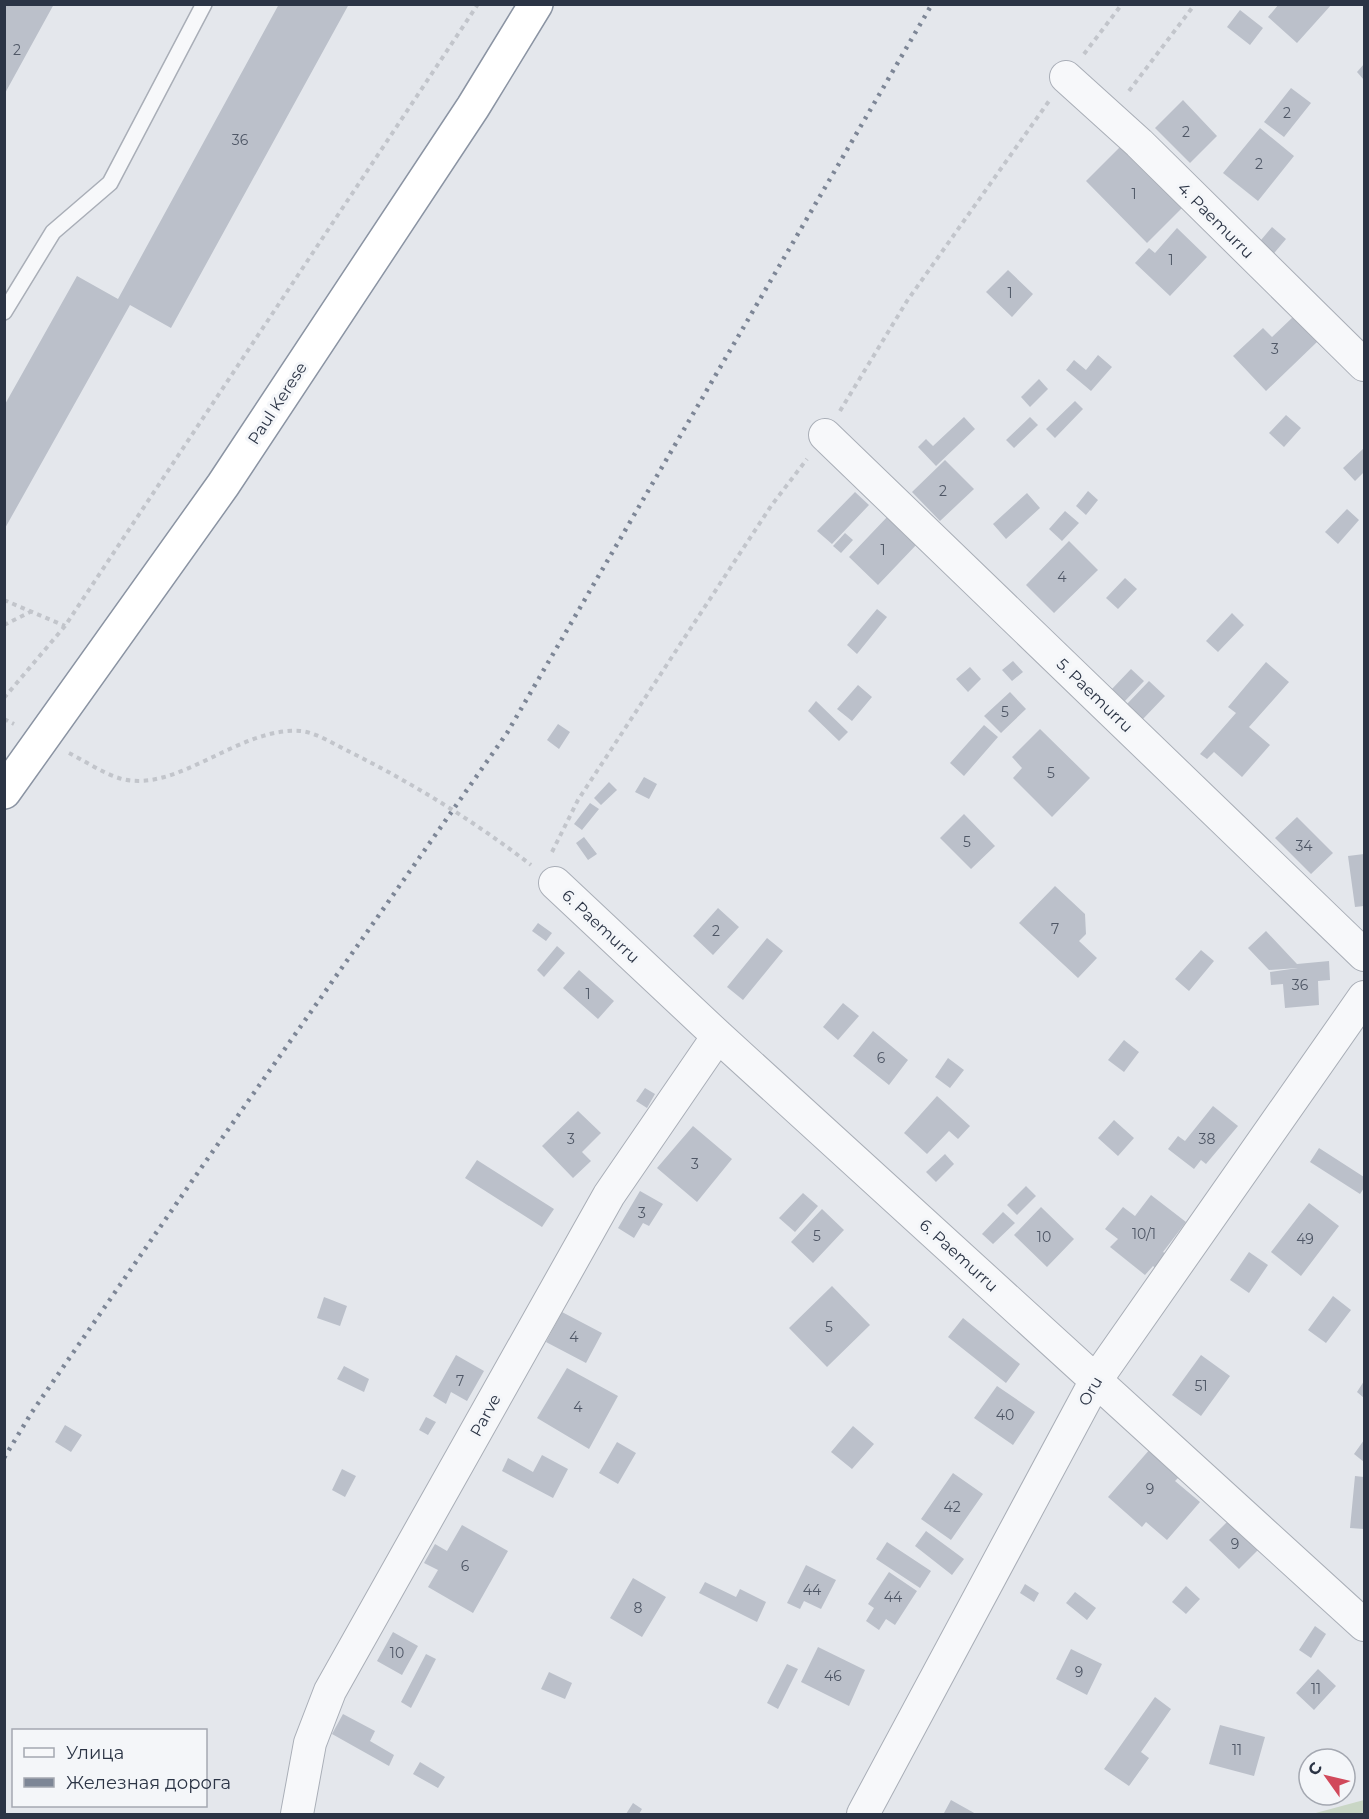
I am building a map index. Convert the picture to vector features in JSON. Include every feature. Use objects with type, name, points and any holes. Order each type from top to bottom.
[{"type":"highway","name":"Paul Kerese","points":[[4,792],[223,485],[473,106],[536,4]]},
{"type":"street","name":"4. Paemurru","points":[[1066,77],[1365,365]]},
{"type":"street","name":"5. Paemurru","points":[[825,435],[1365,955]]},
{"type":"street","name":"6. Paemurru","points":[[555,883],[718,1036],[1365,1624]]},
{"type":"street","name":"Oru","points":[[863,1815],[1096,1380],[1365,997]]},
{"type":"street","name":"Parve","points":[[297,1815],[310,1743],[330,1691],[609,1195],[718,1036]]},
{"type":"lane","points":[[4,312],[53,232],[110,183],[204,4]]},
{"type":"path","points":[[4,698],[65,626],[478,4]]},
{"type":"path","points":[[1125,133],[1124,110],[1128,92],[1195,4]]},
{"type":"path","points":[[4,600],[65,626]]},
{"type":"path","points":[[4,625],[31,612]]},
{"type":"path","points":[[4,719],[122,779],[144,780],[167,776],[265,734],[301,731],[385,770],[478,824],[555,883]]},
{"type":"green space","points":[[1364,1800],[1364,1814],[1312,1814],[1338,1807],[1357,1807],[1357,1802]]},
{"type":"building","points":[[4,4],[54,4],[4,95]]},
{"type":"building","points":[[279,4],[349,4],[171,328],[130,305],[4,530],[4,406],[77,276],[118,299]]},
{"type":"building","points":[[1279,4],[1332,4],[1297,43],[1268,17]]},
{"type":"building","points":[[1240,10],[1263,28],[1250,45],[1227,27]]},
{"type":"building","points":[[1364,64],[1364,80],[1357,72]]},
{"type":"building","points":[[1291,88],[1311,103],[1284,137],[1264,122]]},
{"type":"building","points":[[1183,100],[1217,136],[1190,163],[1155,128]]},
{"type":"building","points":[[1260,128],[1294,156],[1258,201],[1223,173]]},
{"type":"building","points":[[1121,146],[1182,208],[1147,243],[1086,181]]},
{"type":"building","points":[[1272,227],[1286,239],[1270,258],[1256,246]]},
{"type":"building","points":[[1177,228],[1207,257],[1170,296],[1135,263],[1149,248],[1155,253]]},
{"type":"building","points":[[1008,270],[1033,294],[1012,317],[986,292]]},
{"type":"building","points":[[1293,317],[1317,342],[1266,391],[1233,356],[1263,328],[1272,337]]},
{"type":"building","points":[[1098,355],[1112,367],[1091,391],[1066,370],[1074,360],[1086,370]]},
{"type":"building","points":[[1039,379],[1048,389],[1030,407],[1021,397]]},
{"type":"building","points":[[1075,401],[1083,409],[1055,438],[1046,429]]},
{"type":"building","points":[[1286,415],[1301,428],[1284,447],[1269,433]]},
{"type":"building","points":[[964,417],[975,429],[936,466],[918,447],[926,439],[933,446]]},
{"type":"building","points":[[1030,417],[1038,425],[1014,448],[1006,440]]},
{"type":"building","points":[[1364,448],[1364,472],[1355,481],[1343,468]]},
{"type":"building","points":[[945,460],[974,489],[940,521],[912,492]]},
{"type":"building","points":[[1088,491],[1098,500],[1086,515],[1076,506]]},
{"type":"building","points":[[855,492],[869,505],[832,544],[817,531]]},
{"type":"building","points":[[1027,493],[1040,508],[1006,539],[993,524]]},
{"type":"building","points":[[1347,509],[1359,520],[1338,544],[1325,532]]},
{"type":"building","points":[[1065,511],[1079,523],[1062,541],[1049,529]]},
{"type":"building","points":[[889,515],[918,543],[878,585],[849,557]]},
{"type":"building","points":[[845,533],[853,540],[841,553],[833,546]]},
{"type":"building","points":[[1069,541],[1098,570],[1054,613],[1026,585]]},
{"type":"building","points":[[1125,578],[1137,589],[1118,609],[1106,598]]},
{"type":"building","points":[[877,609],[887,617],[857,654],[847,645]]},
{"type":"building","points":[[1232,613],[1244,625],[1218,652],[1206,641]]},
{"type":"building","points":[[1013,661],[1023,672],[1012,681],[1002,670]]},
{"type":"building","points":[[1266,662],[1289,682],[1249,727],[1270,745],[1242,777],[1214,752],[1207,759],[1200,754],[1236,713],[1228,707]]},
{"type":"building","points":[[970,667],[981,679],[968,692],[956,679]]},
{"type":"building","points":[[1131,669],[1144,681],[1124,702],[1111,690]]},
{"type":"building","points":[[1149,681],[1165,696],[1142,720],[1126,705]]},
{"type":"building","points":[[858,685],[872,697],[852,721],[837,709]]},
{"type":"building","points":[[1010,692],[1026,709],[1001,733],[984,716]]},
{"type":"building","points":[[816,701],[848,732],[839,741],[808,711]]},
{"type":"building","points":[[558,724],[570,732],[559,749],[547,740]]},
{"type":"building","points":[[984,725],[998,737],[964,776],[950,763]]},
{"type":"building","points":[[1040,729],[1090,778],[1052,817],[1013,778],[1022,768],[1012,757]]},
{"type":"building","points":[[644,777],[657,784],[649,799],[635,792]]},
{"type":"building","points":[[609,782],[617,790],[601,805],[594,798]]},
{"type":"building","points":[[590,803],[599,809],[582,830],[574,824]]},
{"type":"building","points":[[964,814],[995,846],[971,869],[940,838]]},
{"type":"building","points":[[1297,817],[1333,853],[1311,874],[1275,838]]},
{"type":"building","points":[[584,837],[597,854],[588,860],[576,843]]},
{"type":"building","points":[[1364,854],[1364,906],[1355,907],[1348,856]]},
{"type":"building","points":[[1055,886],[1085,914],[1086,934],[1079,941],[1097,958],[1078,978],[1019,923]]},
{"type":"building","points":[[718,908],[739,927],[713,955],[693,936]]},
{"type":"building","points":[[538,923],[552,933],[546,941],[532,931]]},
{"type":"building","points":[[1266,931],[1297,964],[1329,961],[1330,980],[1318,981],[1319,1005],[1285,1008],[1283,984],[1271,985],[1270,972],[1298,968],[1269,970],[1248,948]]},
{"type":"building","points":[[767,938],[783,951],[743,1000],[727,987]]},
{"type":"building","points":[[557,946],[565,953],[544,977],[537,970]]},
{"type":"building","points":[[1201,950],[1214,961],[1189,991],[1175,979]]},
{"type":"building","points":[[579,970],[614,1001],[598,1019],[563,988]]},
{"type":"building","points":[[843,1003],[859,1016],[838,1040],[823,1027]]},
{"type":"building","points":[[873,1031],[908,1060],[889,1085],[853,1056]]},
{"type":"building","points":[[1124,1040],[1139,1052],[1124,1072],[1108,1060]]},
{"type":"building","points":[[948,1058],[964,1070],[950,1088],[935,1077]]},
{"type":"building","points":[[645,1088],[655,1094],[647,1108],[636,1101]]},
{"type":"building","points":[[937,1096],[970,1126],[958,1139],[949,1131],[927,1154],[904,1133]]},
{"type":"building","points":[[1213,1106],[1238,1126],[1206,1164],[1201,1160],[1194,1169],[1168,1149],[1178,1136],[1185,1141]]},
{"type":"building","points":[[578,1111],[601,1133],[582,1152],[591,1161],[573,1178],[542,1146]]},
{"type":"building","points":[[1114,1120],[1134,1138],[1118,1156],[1098,1138]]},
{"type":"building","points":[[693,1126],[732,1159],[697,1202],[657,1168]]},
{"type":"building","points":[[1319,1148],[1364,1177],[1364,1188],[1360,1194],[1310,1162]]},
{"type":"building","points":[[945,1154],[954,1164],[936,1182],[926,1172]]},
{"type":"building","points":[[477,1160],[554,1209],[542,1227],[465,1178]]},
{"type":"building","points":[[1026,1186],[1036,1196],[1017,1215],[1007,1205]]},
{"type":"building","points":[[640,1191],[663,1204],[649,1226],[643,1223],[634,1238],[618,1228]]},
{"type":"building","points":[[803,1193],[818,1206],[795,1232],[779,1218]]},
{"type":"building","points":[[1151,1195],[1186,1222],[1163,1252],[1169,1256],[1158,1270],[1153,1266],[1145,1275],[1110,1247],[1118,1239],[1105,1229],[1123,1207],[1135,1216]]},
{"type":"building","points":[[1309,1203],[1339,1226],[1301,1276],[1271,1252]]},
{"type":"building","points":[[1041,1207],[1074,1239],[1047,1267],[1014,1235]]},
{"type":"building","points":[[822,1209],[844,1230],[813,1263],[791,1242]]},
{"type":"building","points":[[1003,1212],[1015,1223],[993,1244],[982,1234]]},
{"type":"building","points":[[1249,1252],[1268,1265],[1249,1293],[1230,1280]]},
{"type":"building","points":[[832,1286],[870,1325],[827,1367],[789,1328]]},
{"type":"building","points":[[1333,1296],[1351,1310],[1326,1343],[1308,1330]]},
{"type":"building","points":[[324,1297],[347,1306],[340,1326],[317,1318]]},
{"type":"building","points":[[562,1312],[602,1333],[586,1363],[546,1342]]},
{"type":"building","points":[[963,1318],[1020,1364],[1006,1383],[948,1337]]},
{"type":"building","points":[[456,1355],[484,1371],[467,1401],[451,1392],[446,1404],[433,1396]]},
{"type":"building","points":[[1201,1355],[1230,1376],[1201,1416],[1172,1395]]},
{"type":"building","points":[[344,1366],[369,1379],[364,1392],[337,1379]]},
{"type":"building","points":[[567,1368],[618,1396],[589,1449],[537,1418]]},
{"type":"building","points":[[1364,1381],[1364,1398],[1357,1392]]},
{"type":"building","points":[[997,1386],[1035,1412],[1013,1445],[974,1418]]},
{"type":"building","points":[[426,1417],[436,1422],[428,1435],[419,1430]]},
{"type":"building","points":[[65,1425],[82,1435],[71,1452],[55,1442]]},
{"type":"building","points":[[853,1426],[874,1444],[852,1469],[831,1452]]},
{"type":"building","points":[[1364,1440],[1364,1462],[1354,1454]]},
{"type":"building","points":[[617,1442],[636,1453],[618,1484],[599,1473]]},
{"type":"building","points":[[1151,1448],[1181,1475],[1175,1481],[1200,1502],[1167,1540],[1146,1522],[1142,1527],[1108,1497]]},
{"type":"building","points":[[542,1455],[568,1469],[553,1498],[502,1471],[508,1458],[533,1472]]},
{"type":"building","points":[[342,1469],[356,1476],[345,1497],[332,1490]]},
{"type":"building","points":[[953,1473],[983,1494],[951,1540],[921,1519]]},
{"type":"building","points":[[1355,1476],[1364,1477],[1364,1529],[1350,1528]]},
{"type":"building","points":[[1231,1518],[1260,1548],[1239,1569],[1209,1540]]},
{"type":"building","points":[[462,1525],[508,1551],[473,1613],[428,1587],[438,1570],[424,1563],[435,1544],[447,1551]]},
{"type":"building","points":[[926,1531],[964,1559],[952,1575],[915,1546]]},
{"type":"building","points":[[887,1542],[931,1571],[920,1588],[876,1559]]},
{"type":"building","points":[[806,1565],[836,1580],[821,1609],[804,1601],[800,1609],[787,1603]]},
{"type":"building","points":[[889,1572],[917,1591],[895,1625],[886,1619],[879,1630],[866,1621],[874,1608],[868,1604]]},
{"type":"building","points":[[633,1578],[666,1597],[642,1637],[610,1618]]},
{"type":"building","points":[[705,1582],[736,1597],[740,1589],[766,1602],[757,1622],[699,1593]]},
{"type":"building","points":[[1025,1584],[1039,1593],[1034,1602],[1020,1593]]},
{"type":"building","points":[[1186,1586],[1200,1599],[1186,1614],[1172,1602]]},
{"type":"building","points":[[1075,1592],[1096,1608],[1087,1620],[1066,1603]]},
{"type":"building","points":[[1315,1626],[1326,1634],[1311,1658],[1299,1650]]},
{"type":"building","points":[[393,1632],[418,1646],[402,1675],[377,1661]]},
{"type":"building","points":[[818,1647],[865,1670],[849,1706],[801,1682]]},
{"type":"building","points":[[1071,1649],[1102,1664],[1087,1695],[1056,1679]]},
{"type":"building","points":[[426,1654],[436,1659],[411,1708],[401,1702]]},
{"type":"building","points":[[787,1664],[798,1669],[778,1709],[767,1703]]},
{"type":"building","points":[[1318,1669],[1336,1686],[1314,1710],[1296,1693]]},
{"type":"building","points":[[549,1672],[572,1683],[565,1699],[541,1689]]},
{"type":"building","points":[[1155,1697],[1171,1709],[1141,1752],[1149,1758],[1129,1786],[1104,1769]]},
{"type":"building","points":[[343,1714],[375,1731],[370,1741],[394,1755],[389,1766],[332,1734]]},
{"type":"building","points":[[1220,1725],[1265,1737],[1254,1776],[1209,1764]]},
{"type":"building","points":[[420,1762],[445,1777],[438,1788],[413,1774]]},
{"type":"building","points":[[951,1800],[976,1814],[944,1813]]},
{"type":"building","points":[[633,1803],[642,1809],[639,1814],[626,1814]]},
{"type":"railway","points":[[4,1458],[32,1412],[199,1171],[507,733],[932,4]]}]
